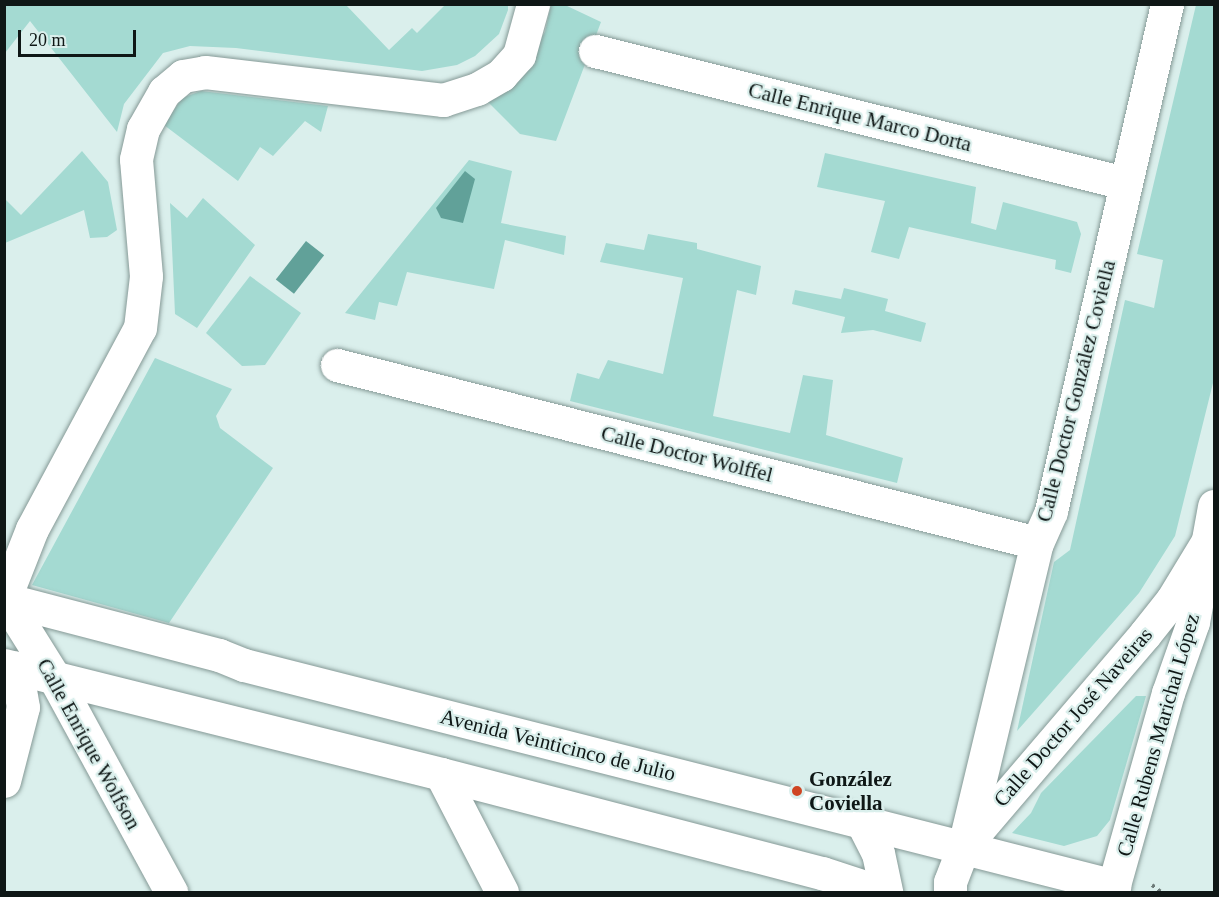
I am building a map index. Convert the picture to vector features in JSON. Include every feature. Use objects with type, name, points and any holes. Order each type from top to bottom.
[{"type":"street","points":[[5,599],[32,529],[140,327],[146,276],[136,159],[143,129],[164,92],[183,76],[205,72],[442,100],[477,89],[501,75],[519,54],[533,4]]},
{"type":"street","name":"Calle Doctor González Coviella","points":[[964,846],[1037,543],[1052,511],[1167,4]]},
{"type":"street","name":"Calle Enrique Marco Dorta","points":[[595,51],[1125,183]]},
{"type":"street","name":"Calle Doctor Wolffel","points":[[337,365],[1037,543]]},
{"type":"street","name":"Calle Rubens Marichal López","points":[[1113,889],[1168,693],[1193,622],[1215,506]]},
{"type":"street","name":"Calle Doctor José Naveiras","points":[[950,892],[950,882],[964,846],[1118,667],[1172,600],[1206,544]]},
{"type":"street","name":"Calle Enrique Wolfson","points":[[5,599],[54,677],[171,892]]},
{"type":"street","name":"Avenida Veinticinco de Julio","points":[[5,599],[219,655],[244,665],[964,846],[1113,889]]},
{"type":"street","points":[[10,667],[441,774],[822,873],[880,892]]},
{"type":"street","points":[[4,781],[23,707],[10,667]]},
{"type":"street","points":[[1118,667],[1144,668],[1158,676],[1168,693]]},
{"type":"street","points":[[441,774],[502,892]]},
{"type":"street","points":[[862,822],[878,853],[886,892]]},
{"type":"green space","points":[[5,4],[346,5],[389,50],[412,28],[417,33],[445,5],[508,5],[508,10],[499,34],[475,56],[457,65],[422,71],[236,48],[190,46],[163,53],[124,104],[117,132],[30,21],[5,53]]},
{"type":"green space","points":[[551,5],[565,5],[601,22],[556,141],[520,134],[484,98],[523,66],[545,32]]},
{"type":"green space","points":[[1196,5],[1214,5],[1214,379],[1175,536],[1139,593],[1017,731],[1054,562],[1070,550],[1125,300],[1154,308],[1163,260],[1137,254]]},
{"type":"green space","points":[[201,91],[328,106],[321,132],[305,121],[273,156],[260,147],[238,181],[164,125],[182,98]]},
{"type":"green space","points":[[82,151],[108,182],[117,230],[107,237],[90,238],[84,210],[5,243],[5,199],[21,215]]},
{"type":"green space","points":[[825,153],[976,187],[971,223],[996,230],[1003,202],[1077,222],[1081,234],[1071,273],[1055,269],[1056,260],[909,227],[899,259],[871,252],[885,201],[817,187]]},
{"type":"green space","points":[[469,160],[512,171],[501,223],[566,236],[564,255],[505,240],[494,289],[407,272],[397,306],[379,302],[375,320],[345,313]]},
{"type":"green space","points":[[203,198],[255,245],[197,328],[175,314],[170,203],[187,218]]},
{"type":"green space","points":[[648,234],[697,243],[697,249],[761,266],[756,295],[737,290],[713,416],[790,433],[803,375],[833,380],[826,435],[903,458],[897,483],[570,401],[577,373],[599,379],[608,360],[663,374],[683,278],[600,262],[606,243],[644,250]]},
{"type":"green space","points":[[250,276],[301,313],[265,365],[242,366],[206,333]]},
{"type":"green space","points":[[844,288],[888,299],[885,311],[926,323],[921,342],[873,330],[841,333],[845,317],[792,304],[795,290],[841,299]]},
{"type":"green space","points":[[155,358],[232,389],[216,416],[220,428],[273,468],[169,623],[32,585]]},
{"type":"green space","points":[[1136,696],[1146,696],[1110,820],[1097,836],[1064,846],[1012,833],[1031,813],[1041,793]]},
{"type":"water","points":[[465,171],[475,179],[463,223],[441,218],[436,208]]},
{"type":"water","points":[[306,241],[324,255],[294,294],[276,280]]},
{"type":"place","name":"González Coviella","points":[[797,791]]}]
